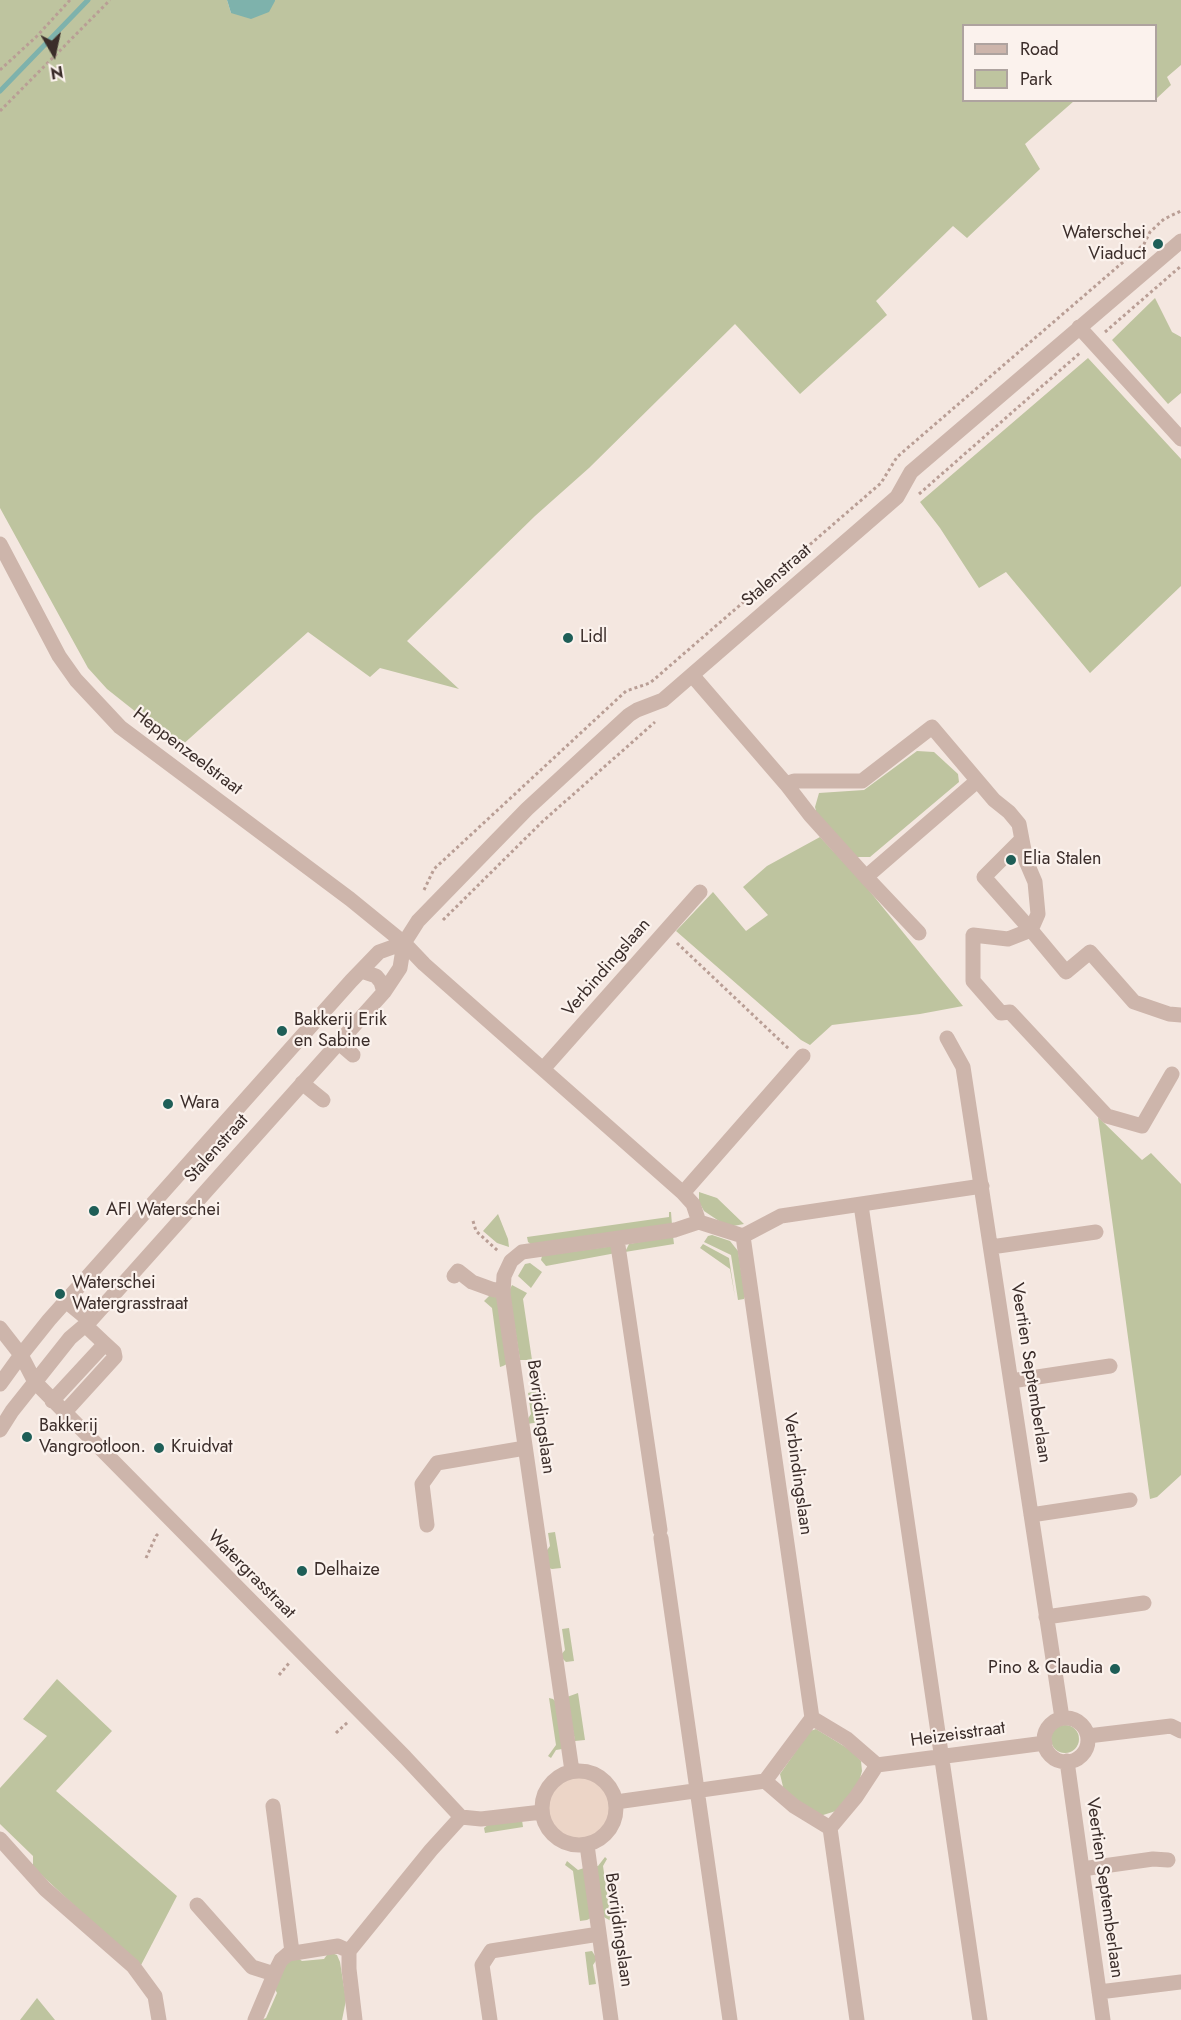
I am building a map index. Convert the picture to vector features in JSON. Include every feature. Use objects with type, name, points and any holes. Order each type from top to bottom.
[{"type":"street","name":"Stalenstraat","points":[[0,1430],[34,1382],[70,1338],[87,1323],[384,992],[400,968],[404,943],[418,921],[527,809],[629,715],[663,700],[897,497],[911,472],[1181,241]]},
{"type":"street","points":[[1079,327],[1181,440]]},
{"type":"street","name":"Heppenzeelstraat","points":[[0,544],[59,656],[76,680],[120,727],[350,899],[404,943]]},
{"type":"street","points":[[692,675],[810,815],[919,933]]},
{"type":"street","points":[[786,784],[794,781],[862,782],[932,727],[977,781],[1019,824],[1026,861],[1035,882],[1038,914],[1031,930],[1008,939],[973,935],[973,981],[1001,1013],[1010,1012],[1107,1116],[1142,1126],[1172,1074]]},
{"type":"street","points":[[866,877],[977,781]]},
{"type":"street","points":[[1022,839],[984,877],[1066,972],[1090,952],[1134,1002],[1169,1014],[1181,1015]]},
{"type":"street","name":"Verbindingslaan","points":[[543,1069],[700,892]]},
{"type":"street","name":"Stalenstraat","points":[[0,1384],[21,1355],[67,1302],[379,952],[404,943]]},
{"type":"street","points":[[404,943],[424,964],[683,1193],[693,1204],[699,1222],[742,1236],[781,1216],[982,1186]]},
{"type":"street","points":[[361,972],[369,972],[376,976],[384,992]]},
{"type":"street","name":"Veertien Septemberlaan","points":[[947,1038],[963,1067],[1062,1718]]},
{"type":"street","points":[[338,1042],[353,1054]]},
{"type":"street","points":[[683,1193],[801,1058]]},
{"type":"street","points":[[303,1083],[323,1100]]},
{"type":"street","points":[[861,1205],[980,2020]]},
{"type":"street","name":"Bevrijdingslaan","points":[[572,1771],[503,1289],[504,1276],[511,1262],[522,1252],[675,1230],[699,1222]]},
{"type":"street","points":[[991,1247],[1096,1232]]},
{"type":"street","name":"Verbindingslaan","points":[[742,1236],[812,1718]]},
{"type":"street","points":[[618,1239],[730,2020]]},
{"type":"street","points":[[454,1276],[458,1271],[472,1282],[494,1290],[503,1289]]},
{"type":"street","points":[[64,1413],[115,1357],[114,1352],[67,1302]]},
{"type":"street","name":"Watergrasstraat","points":[[0,1328],[21,1355],[34,1382],[405,1757],[461,1817]]},
{"type":"street","points":[[52,1401],[102,1347],[102,1341]]},
{"type":"street","points":[[1011,1381],[1110,1365]]},
{"type":"street","points":[[427,1525],[422,1484],[437,1463],[525,1448]]},
{"type":"street","points":[[1031,1515],[1130,1500]]},
{"type":"street","points":[[1047,1617],[1144,1603]]},
{"type":"street","points":[[616,1802],[765,1780],[812,1718],[847,1739],[877,1765],[856,1797],[830,1828],[856,2020]]},
{"type":"street","points":[[1062,1718],[1078,1721],[1088,1736],[1088,1746],[1085,1752],[1078,1758],[1066,1761],[1056,1759],[1049,1753],[1045,1743],[1048,1728],[1062,1718]]},
{"type":"street","points":[[1088,1736],[1178,1724]]},
{"type":"street","name":"Heizeisstraat","points":[[877,1765],[1045,1743]]},
{"type":"street","name":"Veertien Septemberlaan","points":[[1066,1761],[1103,2020]]},
{"type":"street","points":[[572,1771],[587,1771],[601,1777],[611,1788],[616,1802],[616,1816],[610,1829],[600,1839],[587,1845],[571,1845],[557,1838],[546,1826],[542,1812],[542,1800],[553,1781],[572,1771]]},
{"type":"street","points":[[765,1780],[794,1806],[830,1828]]},
{"type":"street","points":[[273,1806],[292,1952]]},
{"type":"street","points":[[355,2020],[349,1951],[431,1850],[461,1817],[481,1820],[542,1812]]},
{"type":"street","points":[[0,1839],[45,1888],[134,1966],[155,1996],[159,2020]]},
{"type":"street","name":"Bevrijdingslaan","points":[[587,1845],[611,2020]]},
{"type":"street","points":[[1082,1869],[1153,1859],[1168,1860]]},
{"type":"street","points":[[197,1905],[252,1967],[274,1974]]},
{"type":"street","points":[[490,2020],[482,1965],[491,1951],[599,1934]]},
{"type":"street","points":[[255,2020],[281,1960],[292,1952],[338,1946],[349,1951]]},
{"type":"street","points":[[1099,1992],[1181,1982]]},
{"type":"path","points":[[0,70],[37,36],[70,0]]},
{"type":"path","points":[[0,111],[110,0]]},
{"type":"path","points":[[422,893],[434,869],[626,691],[650,683],[881,483],[897,457],[1144,244],[1150,232],[1164,219],[1181,211]]},
{"type":"path","points":[[665,931],[801,1058]]},
{"type":"path","points":[[473,1221],[476,1231],[502,1254]]},
{"type":"path","points":[[146,1558],[156,1536],[163,1529]]},
{"type":"path","points":[[279,1675],[294,1659]]},
{"type":"path","points":[[336,1733],[351,1718]]},
{"type":"green space","points":[[0,0],[227,0],[231,13],[275,0],[1181,0],[1181,65],[1167,77],[1171,85],[1157,98],[1157,24],[962,24],[962,102],[1073,102],[1025,144],[1040,169],[967,238],[953,226],[876,301],[887,315],[800,394],[735,324],[589,468],[535,516],[407,641],[459,689],[380,668],[370,677],[308,632],[180,747],[107,689],[88,668],[0,508]]},
{"type":"green space","points":[[1155,298],[1172,332],[1181,337],[1181,393],[1168,404],[1112,340]]},
{"type":"green space","points":[[1088,358],[1181,459],[1181,586],[1090,673],[1006,572],[979,588],[920,502]]},
{"type":"green space","points":[[917,751],[934,752],[958,774],[959,782],[870,857],[854,857],[818,819],[815,807],[819,793],[864,790]]},
{"type":"green space","points":[[820,837],[863,883],[963,1006],[832,1025],[810,1045],[801,1040],[676,931],[713,892],[746,931],[768,915],[743,887],[767,866]]},
{"type":"green space","points":[[1098,1117],[1142,1160],[1151,1153],[1181,1184],[1181,1475],[1157,1497],[1150,1499]]},
{"type":"green space","points":[[699,1192],[717,1198],[744,1224],[733,1226],[722,1223],[704,1211],[699,1202]]},
{"type":"green space","points":[[669,1212],[671,1212],[672,1225],[531,1244],[527,1237],[669,1217]]},
{"type":"green space","points":[[498,1214],[509,1247],[497,1243],[483,1231]]},
{"type":"green space","points":[[712,1235],[730,1241],[738,1251],[744,1299],[738,1300],[731,1255],[704,1242],[708,1236]]},
{"type":"green space","points":[[673,1236],[674,1244],[625,1252],[629,1244]]},
{"type":"green space","points":[[703,1244],[729,1258],[735,1297],[730,1269],[700,1248]]},
{"type":"green space","points":[[613,1246],[616,1253],[546,1266],[541,1260],[542,1256]]},
{"type":"green space","points":[[530,1263],[542,1272],[531,1288],[518,1276],[525,1264]]},
{"type":"green space","points":[[512,1285],[527,1293],[523,1299],[532,1360],[520,1360],[509,1291]]},
{"type":"green space","points":[[490,1295],[495,1295],[498,1299],[507,1364],[500,1367],[492,1308],[484,1301]]},
{"type":"green space","points":[[536,1391],[540,1422],[527,1424],[531,1414],[528,1393]]},
{"type":"green space","points":[[555,1532],[561,1568],[552,1569],[549,1568],[545,1553],[550,1546],[548,1533]]},
{"type":"green space","points":[[569,1628],[574,1661],[566,1662],[560,1656],[565,1650],[562,1629]]},
{"type":"green space","points":[[57,1679],[112,1731],[56,1791],[177,1896],[140,1967],[33,1867],[33,1856],[0,1824],[0,1788],[47,1736],[23,1719]]},
{"type":"green space","points":[[578,1693],[585,1740],[575,1741],[567,1697]]},
{"type":"green space","points":[[549,1698],[556,1702],[562,1749],[556,1750],[551,1758],[548,1756],[556,1745]]},
{"type":"green space","points":[[1065,1725],[1075,1729],[1079,1739],[1075,1749],[1065,1753],[1055,1749],[1051,1739],[1055,1729]]},
{"type":"green space","points":[[816,1729],[852,1751],[861,1761],[862,1771],[859,1782],[839,1810],[820,1816],[784,1791],[780,1774],[810,1731]]},
{"type":"green space","points":[[522,1820],[523,1827],[485,1833],[484,1828],[489,1824]]},
{"type":"green space","points":[[605,1857],[607,1859],[603,1866],[611,1921],[602,1916],[595,1866],[598,1866]]},
{"type":"green space","points":[[567,1861],[578,1870],[584,1868],[591,1918],[587,1920],[580,1921],[573,1871],[565,1865]]},
{"type":"green space","points":[[592,1951],[597,1959],[593,1965],[596,1984],[589,1985],[585,1952]]},
{"type":"green space","points":[[329,1952],[337,1955],[340,1962],[346,2000],[342,2020],[261,2020],[266,2018],[277,1993],[274,1987],[283,1966],[296,1957],[302,1961],[324,1959]]},
{"type":"green space","points":[[37,1998],[55,2020],[20,2020]]},
{"type":"shaded area","points":[[572,1775],[584,1775],[601,1784],[608,1795],[610,1807],[608,1819],[601,1830],[584,1839],[572,1839],[560,1834],[551,1825],[546,1813],[546,1801],[551,1789],[560,1780]]},
{"type":"water","points":[[227,0],[275,1],[269,12],[251,19],[231,13]]},
{"type":"waterway","points":[[0,91],[88,0]]},
{"type":"place","name":"Waterschei Viaduct","points":[[1158,244]]},
{"type":"place","name":"Lidl","points":[[568,638]]},
{"type":"place","name":"Elia Stalen","points":[[1011,860]]},
{"type":"place","name":"Bakkerij Erik en Sabine","points":[[282,1031]]},
{"type":"place","name":"Wara","points":[[168,1104]]},
{"type":"place","name":"AFI Waterschei","points":[[94,1211]]},
{"type":"place","name":"Waterschei Watergrasstraat","points":[[60,1294]]},
{"type":"place","name":"Bakkerij Vangrootloon.","points":[[27,1437]]},
{"type":"place","name":"Kruidvat","points":[[159,1448]]},
{"type":"place","name":"Delhaize","points":[[302,1571]]},
{"type":"place","name":"Pino & Claudia","points":[[1115,1669]]}]
